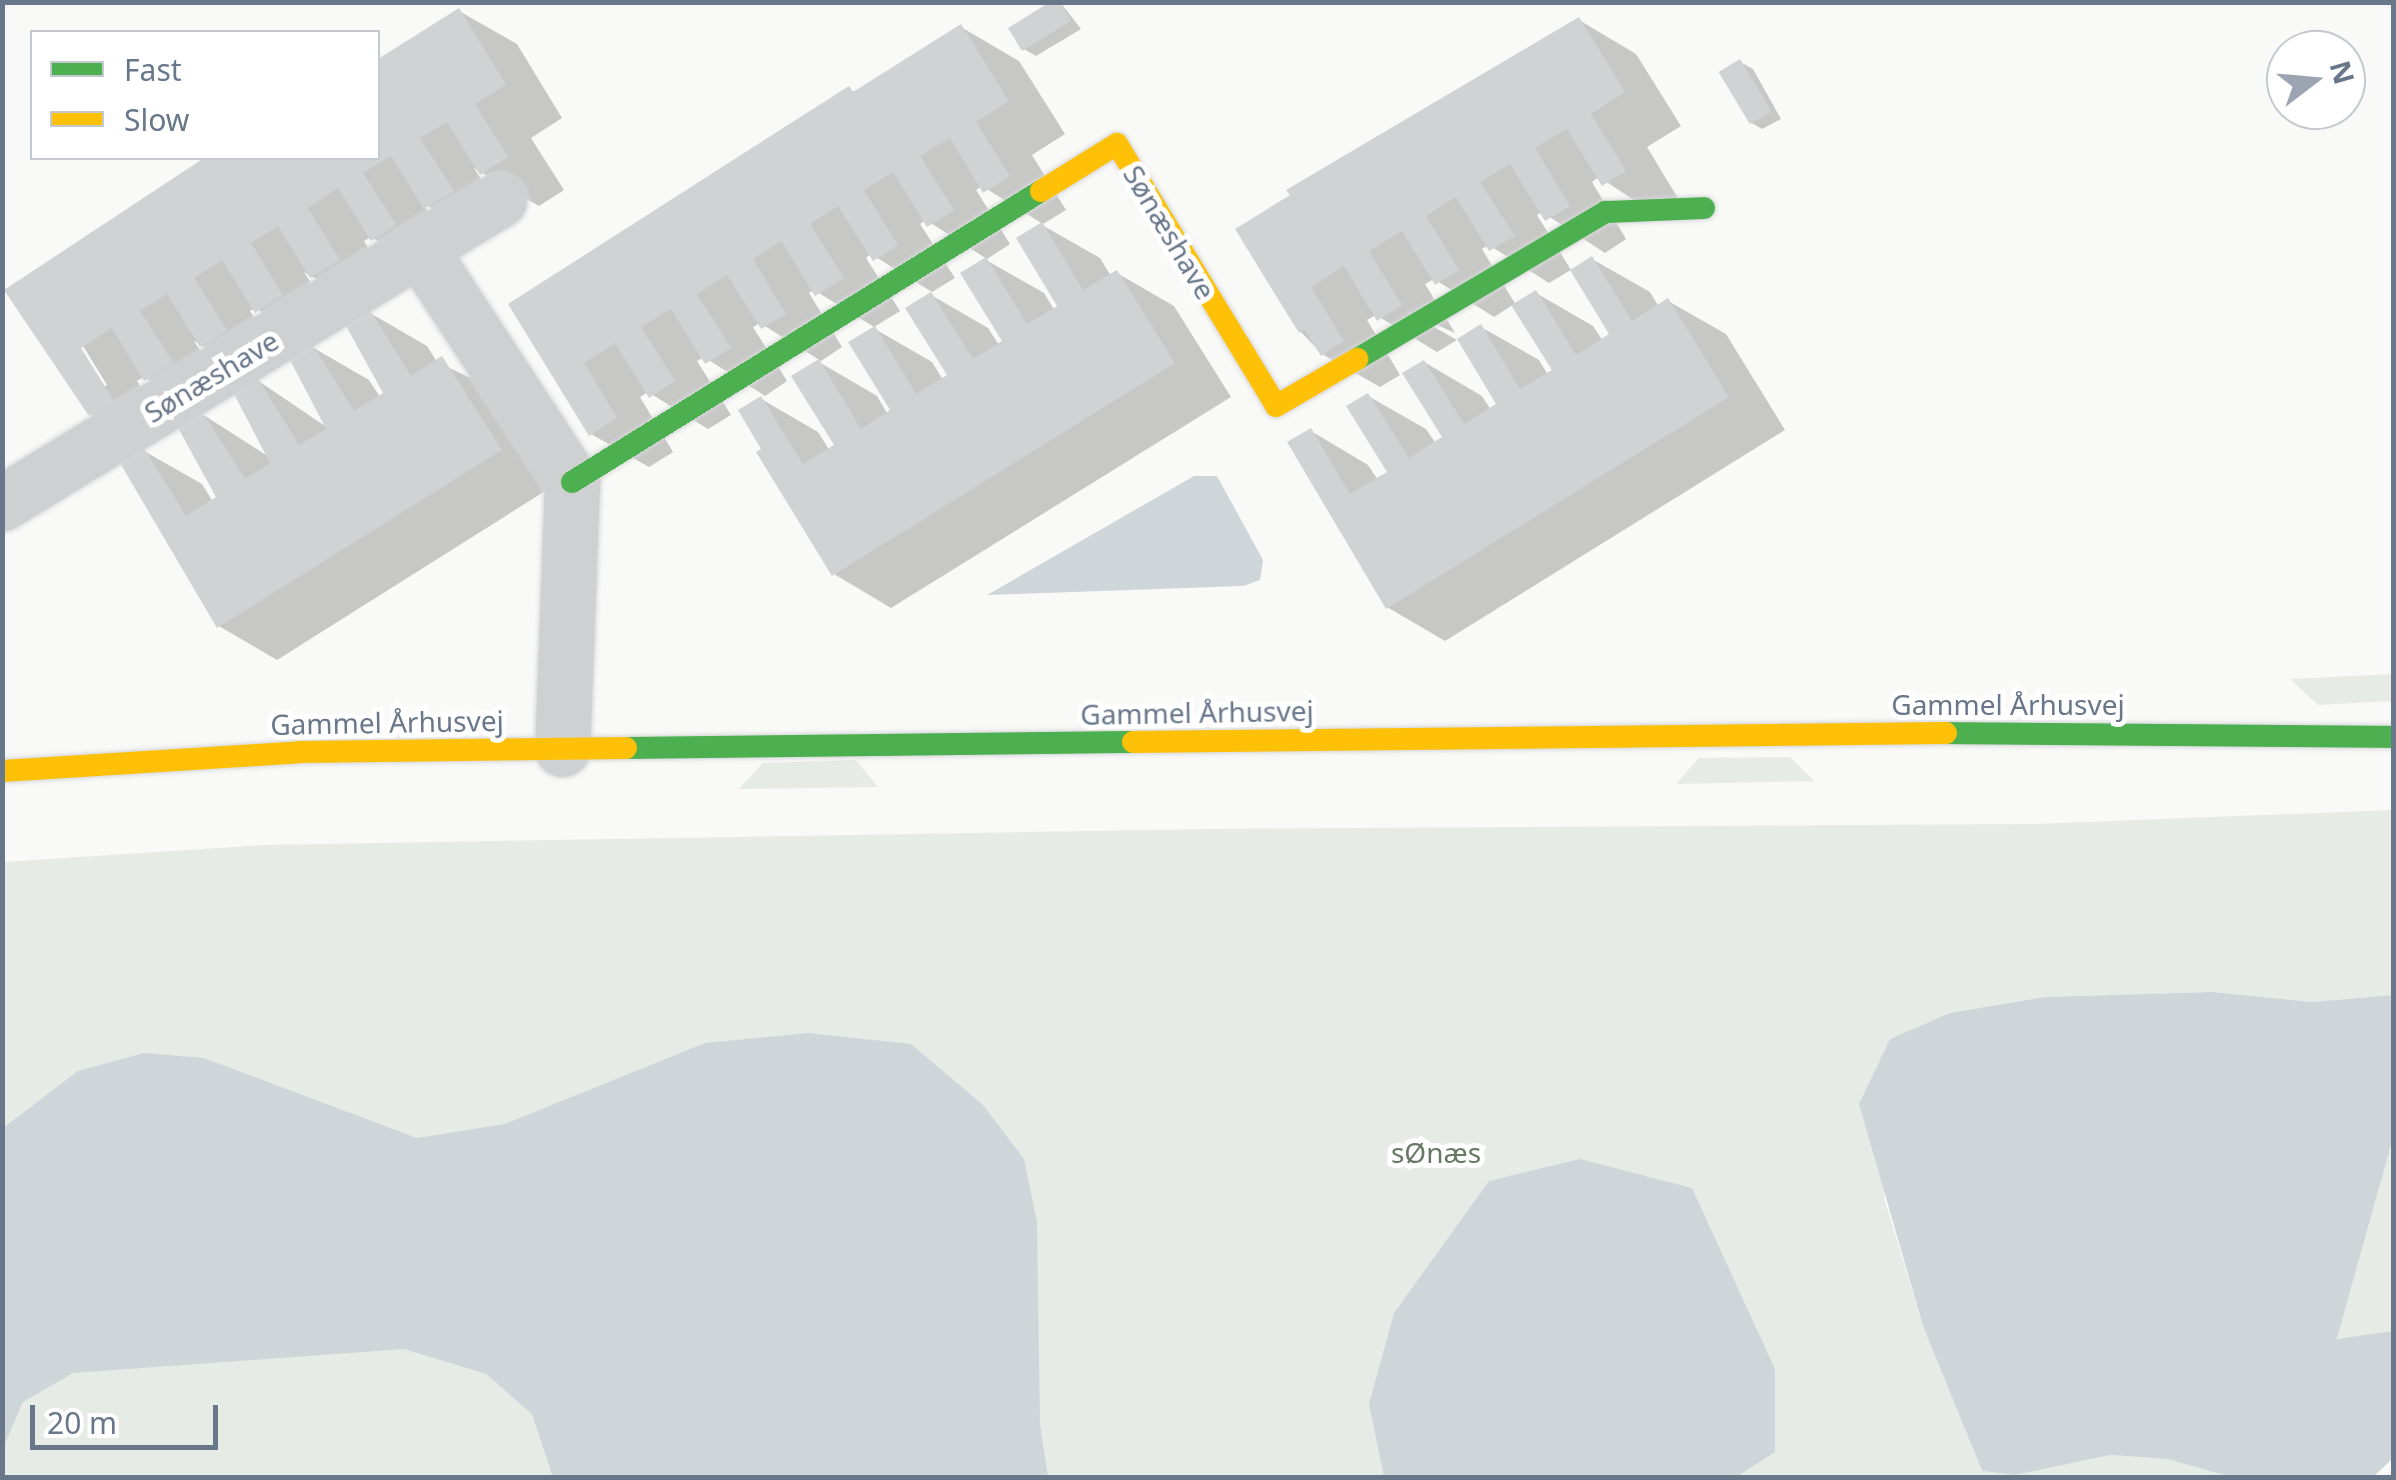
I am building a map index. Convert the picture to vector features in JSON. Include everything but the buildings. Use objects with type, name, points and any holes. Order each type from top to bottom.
[{"type":"street","name":"Sønæshave","points":[[572,482],[1116,144],[1276,406],[1606,212],[1704,208]]},
{"type":"street","name":"Sønæshave","points":[[2,503],[499,200]]},
{"type":"street","points":[[419,248],[572,482],[562,749]]},
{"type":"street","name":"Gammel Århusvej","points":[[2,771],[300,752],[2050,732],[2394,737]]},
{"type":"green space","points":[[2393,674],[2393,701],[2318,705],[2290,679]]},
{"type":"green space","points":[[1790,757],[1814,781],[1676,784],[1699,758]]},
{"type":"green space","points":[[856,760],[878,787],[739,789],[763,763]]},
{"type":"green space","name":"sØnæs","points":[[2393,810],[2393,995],[2312,1002],[2212,992],[2044,997],[1951,1013],[1890,1039],[1884,1198],[1923,1326],[1982,1471],[2015,1475],[2110,1455],[2167,1459],[2230,1477],[3,1478],[3,862],[263,845],[1203,829],[2035,824]]},
{"type":"green space","points":[[2393,1138],[2393,1331],[2337,1340]]},
{"type":"shaded area","points":[[1194,476],[1217,476],[1263,560],[1260,580],[1243,586],[987,595]]},
{"type":"shaded area","points":[[2212,992],[2312,1002],[2393,995],[2393,1138],[2337,1339],[2393,1331],[2393,1458],[2372,1478],[2231,1477],[2167,1459],[2110,1455],[2015,1475],[1982,1471],[1923,1326],[1859,1104],[1890,1039],[1950,1013],[2044,997]]},
{"type":"shaded area","points":[[808,1033],[911,1044],[983,1105],[1024,1159],[1037,1222],[1040,1424],[1048,1477],[553,1477],[532,1414],[486,1374],[404,1349],[73,1373],[23,1402],[3,1448],[3,1128],[78,1071],[144,1053],[204,1058],[417,1138],[505,1124],[705,1043]]},
{"type":"shaded area","points":[[1580,1159],[1692,1188],[1775,1369],[1775,1452],[1736,1477],[1384,1477],[1369,1404],[1394,1313],[1489,1181]]},
{"type":"traffic: fast","points":[[572,482],[1041,191]]},
{"type":"traffic: fast","points":[[1357,359],[1606,212],[1704,208]]},
{"type":"traffic: fast","points":[[1946,733],[2394,737]]},
{"type":"traffic: fast","points":[[626,748],[1133,742]]},
{"type":"traffic: slow","points":[[1041,191],[1117,144],[1276,406],[1357,359]]},
{"type":"traffic: slow","points":[[1133,742],[1946,733]]},
{"type":"traffic: slow","points":[[2,771],[300,752],[626,748]]}]
